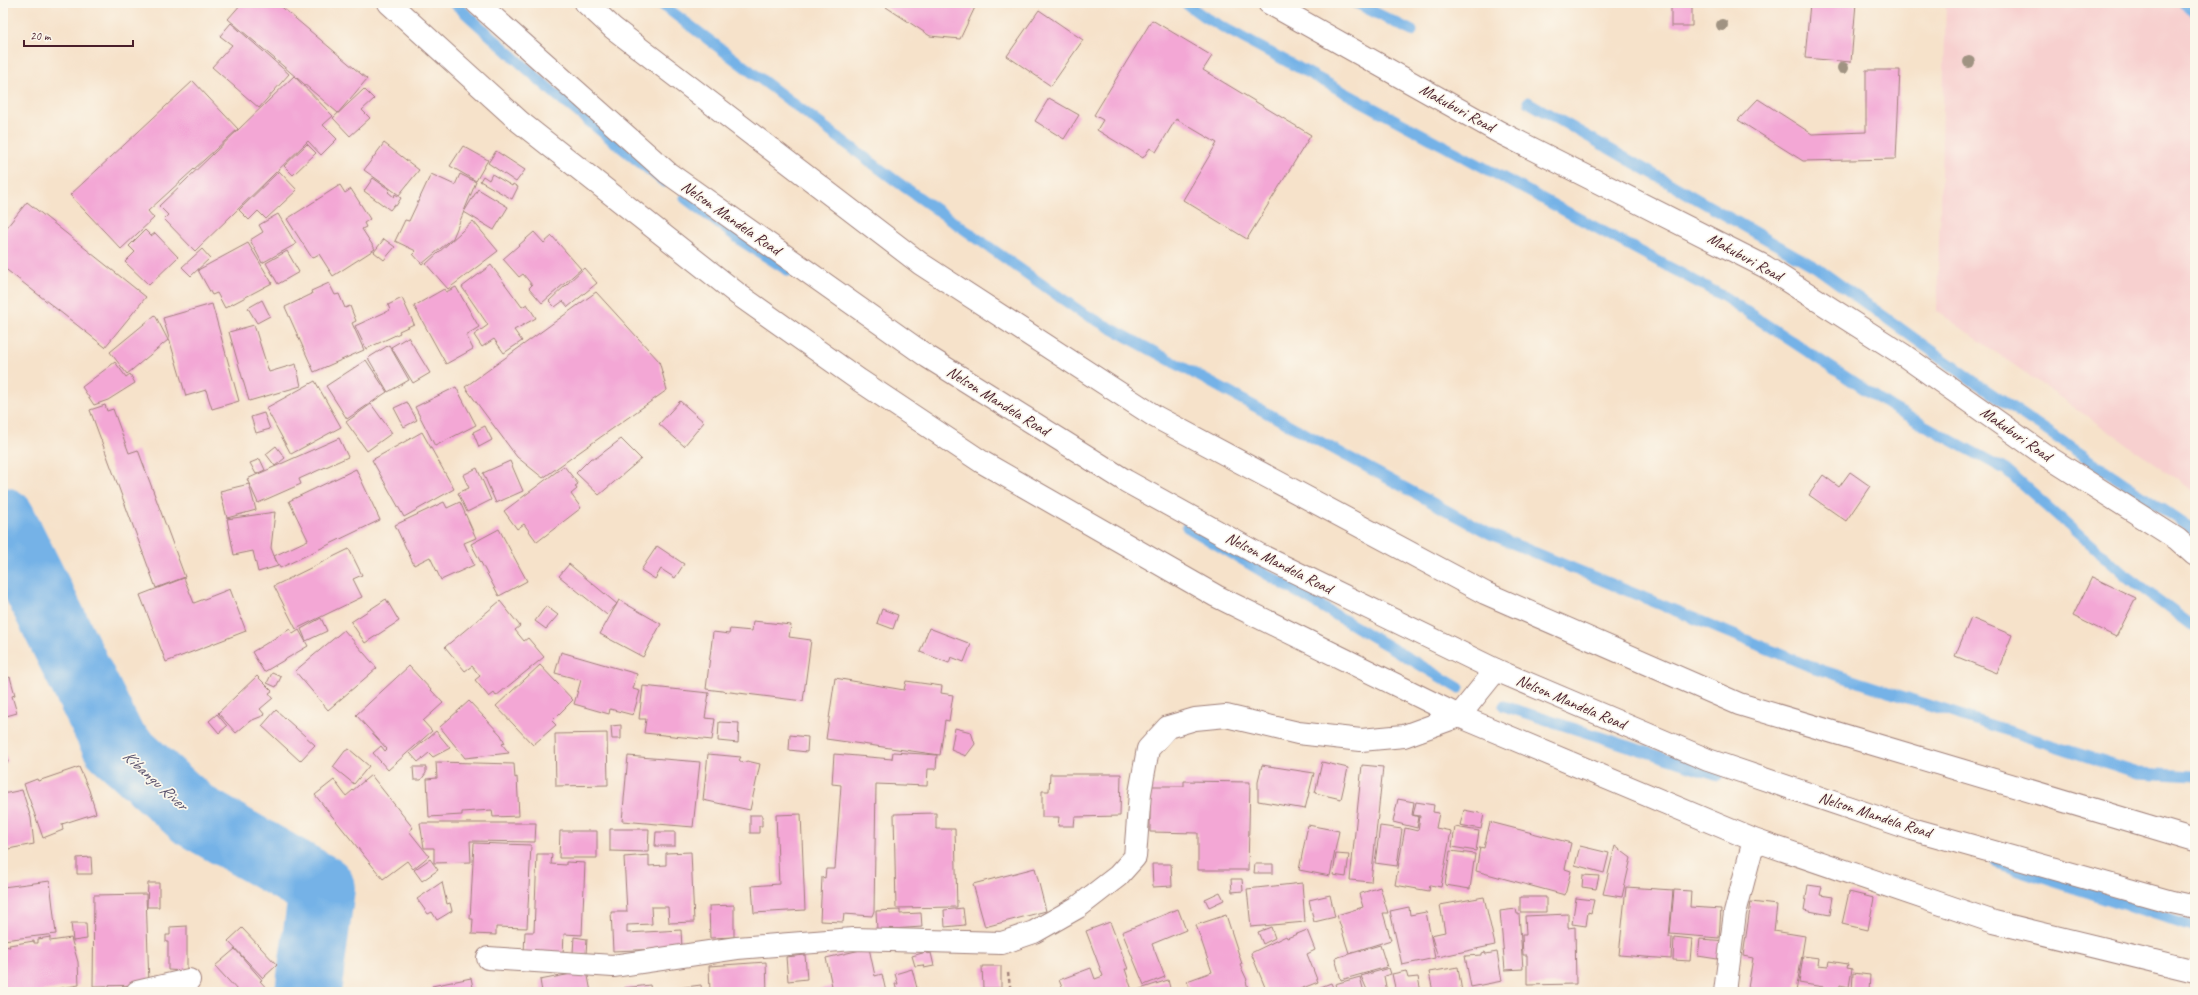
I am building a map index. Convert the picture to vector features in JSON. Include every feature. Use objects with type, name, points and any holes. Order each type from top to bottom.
[{"type":"street","points":[[389,3],[520,122],[739,295],[858,380],[982,462],[1216,596],[1459,716],[1754,840],[1994,922],[2195,971]]},
{"type":"street","name":"Nelson Mandela Road","points":[[477,3],[668,174],[928,357],[1126,481],[1258,554],[1496,670],[1708,760],[1905,827],[2164,900],[2195,907]]},
{"type":"street","points":[[586,3],[625,37],[934,272],[1156,417],[1485,593],[1739,704],[2195,840]]},
{"type":"street","name":"Makuburi Road","points":[[1269,3],[1499,132],[1764,266],[1902,354],[2042,453],[2177,539],[2195,555]]},
{"type":"street","points":[[488,958],[613,966],[737,948],[853,939],[1002,943],[1034,932],[1078,907],[1118,876],[1135,857],[1140,793],[1148,749],[1168,727],[1195,719],[1226,716],[1298,733],[1361,740],[1404,736],[1459,716],[1496,670]]},
{"type":"street","points":[[1725,992],[1735,913],[1754,840]]},
{"type":"street","points":[[137,992],[190,980]]},
{"type":"shaded area","points":[[1946,3],[2195,3],[2195,492],[1937,311]]},
{"type":"building","points":[[242,3],[277,3],[367,79],[338,113],[228,19]]},
{"type":"building","points":[[888,3],[977,3],[960,39],[930,36],[886,7]]},
{"type":"building","points":[[1671,3],[1692,3],[1692,26],[1671,26]]},
{"type":"building","points":[[1810,3],[1856,3],[1851,62],[1805,58]]},
{"type":"building","points":[[1039,10],[1083,40],[1051,86],[1007,56]]},
{"type":"building","points":[[1152,20],[1212,56],[1203,70],[1311,135],[1247,239],[1183,200],[1217,143],[1176,119],[1156,152],[1150,148],[1143,158],[1097,130],[1103,120],[1094,115]]},
{"type":"building","points":[[231,23],[289,74],[259,108],[212,67],[232,45],[220,36]]},
{"type":"building","points":[[1866,70],[1900,70],[1896,159],[1803,161],[1738,120],[1758,99],[1812,134],[1866,132]]},
{"type":"building","points":[[294,76],[333,116],[323,125],[337,139],[321,155],[308,141],[195,251],[164,219],[168,215],[159,206]]},
{"type":"building","points":[[193,81],[238,129],[148,211],[154,218],[121,249],[70,195]]},
{"type":"building","points":[[364,89],[374,99],[362,110],[370,118],[350,136],[333,118]]},
{"type":"building","points":[[1049,98],[1079,115],[1064,139],[1035,121]]},
{"type":"building","points":[[384,143],[419,170],[399,195],[364,170]]},
{"type":"building","points":[[307,144],[316,153],[293,175],[284,166]]},
{"type":"building","points":[[463,146],[488,160],[476,181],[450,166]]},
{"type":"building","points":[[496,151],[525,170],[516,182],[488,163]]},
{"type":"building","points":[[279,171],[297,190],[266,219],[258,211],[249,220],[239,210]]},
{"type":"building","points":[[431,174],[455,185],[460,174],[476,182],[453,238],[422,264],[413,254],[416,251],[395,241],[405,220],[409,221]]},
{"type":"building","points":[[492,174],[512,186],[513,184],[518,187],[512,199],[480,181],[483,176],[489,180]]},
{"type":"building","points":[[373,178],[390,190],[388,192],[394,197],[395,194],[401,198],[396,206],[394,205],[390,210],[364,191]]},
{"type":"building","points":[[340,185],[345,193],[351,189],[370,219],[364,223],[366,227],[362,229],[375,249],[333,276],[319,254],[312,258],[287,219]]},
{"type":"building","points":[[478,189],[508,207],[494,230],[464,212]]},
{"type":"building","points":[[27,202],[146,297],[105,347],[3,267],[3,232]]},
{"type":"building","points":[[278,214],[296,244],[262,263],[250,240],[263,232],[259,225]]},
{"type":"building","points":[[473,221],[498,251],[448,289],[426,264]]},
{"type":"building","points":[[145,230],[151,236],[155,233],[178,257],[149,285],[125,262],[135,252],[129,246]]},
{"type":"building","points":[[534,232],[544,243],[552,236],[581,269],[542,303],[529,288],[532,285],[523,274],[519,277],[503,259]]},
{"type":"building","points":[[384,239],[395,247],[384,260],[374,252]]},
{"type":"building","points":[[248,243],[272,283],[225,308],[217,293],[212,295],[198,270]]},
{"type":"building","points":[[202,249],[210,258],[191,276],[182,267]]},
{"type":"building","points":[[287,251],[299,272],[278,284],[266,263]]},
{"type":"building","points":[[491,265],[522,307],[527,304],[536,318],[514,330],[522,341],[504,353],[494,339],[482,347],[474,335],[488,325],[462,287]]},
{"type":"building","points":[[584,268],[597,283],[568,307],[563,301],[555,307],[549,301]]},
{"type":"building","points":[[329,283],[335,295],[339,294],[345,308],[350,306],[356,321],[352,323],[364,350],[314,372],[285,307],[312,294],[311,291]]},
{"type":"building","points":[[456,287],[479,327],[466,335],[473,349],[446,364],[414,306],[444,289],[446,292]]},
{"type":"building","points":[[596,292],[659,361],[667,390],[543,478],[517,457],[465,387]]},
{"type":"building","points":[[402,298],[414,324],[399,331],[400,333],[366,349],[355,326],[390,310],[388,305]]},
{"type":"building","points":[[262,300],[270,316],[257,323],[248,308]]},
{"type":"building","points":[[212,304],[239,401],[212,409],[206,390],[186,396],[163,318]]},
{"type":"building","points":[[155,315],[168,340],[127,374],[110,352]]},
{"type":"building","points":[[254,325],[269,372],[296,364],[301,386],[249,401],[229,332]]},
{"type":"building","points":[[408,337],[430,373],[413,383],[391,347]]},
{"type":"building","points":[[389,345],[409,380],[388,392],[368,358]]},
{"type":"building","points":[[366,360],[387,392],[347,419],[326,386]]},
{"type":"building","points":[[115,362],[126,377],[130,374],[135,383],[108,400],[94,405],[82,387]]},
{"type":"building","points":[[315,381],[341,427],[291,454],[266,408]]},
{"type":"building","points":[[456,387],[476,425],[435,446],[415,407]]},
{"type":"building","points":[[680,401],[704,422],[684,446],[659,424]]},
{"type":"building","points":[[407,402],[417,420],[404,427],[394,408]]},
{"type":"building","points":[[371,404],[392,433],[367,451],[346,422]]},
{"type":"building","points":[[105,405],[107,411],[113,409],[129,453],[138,450],[185,577],[156,588],[90,410]]},
{"type":"building","points":[[264,413],[270,429],[256,433],[251,417]]},
{"type":"building","points":[[485,426],[492,440],[479,447],[473,432]]},
{"type":"building","points":[[422,432],[454,489],[404,517],[372,460]]},
{"type":"building","points":[[339,438],[348,457],[299,479],[301,484],[258,503],[247,479]]},
{"type":"building","points":[[621,439],[641,459],[599,495],[576,473],[591,458],[596,458]]},
{"type":"building","points":[[276,446],[285,458],[275,466],[266,454]]},
{"type":"building","points":[[260,459],[265,470],[256,474],[250,463]]},
{"type":"building","points":[[510,461],[523,491],[496,503],[483,473]]},
{"type":"building","points":[[564,466],[578,484],[575,486],[577,489],[571,494],[581,508],[537,542],[524,524],[517,529],[504,511]]},
{"type":"building","points":[[477,468],[491,500],[467,512],[458,493],[469,488],[463,475]]},
{"type":"building","points":[[356,469],[380,520],[280,568],[274,556],[308,540],[289,501]]},
{"type":"building","points":[[1850,472],[1870,486],[1846,521],[1809,495],[1823,475],[1839,487]]},
{"type":"building","points":[[249,484],[256,510],[227,518],[220,491]]},
{"type":"building","points":[[444,502],[447,508],[460,502],[476,538],[464,543],[474,565],[441,580],[430,557],[414,565],[395,525]]},
{"type":"building","points":[[275,512],[271,548],[278,566],[258,572],[253,551],[234,555],[227,519]]},
{"type":"building","points":[[499,529],[527,581],[499,596],[471,544]]},
{"type":"building","points":[[657,546],[684,564],[675,578],[661,569],[655,579],[641,570]]},
{"type":"building","points":[[349,549],[362,575],[353,579],[362,597],[296,629],[274,586]]},
{"type":"building","points":[[569,564],[617,604],[607,615],[559,576]]},
{"type":"building","points":[[2092,577],[2136,598],[2116,637],[2073,616]]},
{"type":"building","points":[[184,578],[194,603],[230,589],[246,631],[166,662],[140,595]]},
{"type":"building","points":[[386,599],[399,621],[365,643],[351,622]]},
{"type":"building","points":[[619,600],[661,624],[643,657],[600,634]]},
{"type":"building","points":[[500,601],[520,626],[515,630],[524,641],[528,638],[544,657],[496,696],[494,693],[489,697],[475,680],[480,676],[472,666],[465,671],[445,647]]},
{"type":"building","points":[[546,606],[558,615],[546,629],[535,621]]},
{"type":"building","points":[[882,609],[898,615],[893,629],[877,623]]},
{"type":"building","points":[[321,618],[327,631],[306,641],[301,629]]},
{"type":"building","points":[[1971,618],[2012,635],[1997,673],[1955,656]]},
{"type":"building","points":[[753,621],[791,625],[789,637],[811,640],[803,701],[706,689],[713,632],[729,634],[730,629],[752,631]]},
{"type":"building","points":[[929,628],[971,644],[964,662],[951,657],[949,663],[920,652]]},
{"type":"building","points":[[290,629],[293,634],[299,630],[308,646],[264,672],[252,652]]},
{"type":"building","points":[[344,630],[377,668],[328,710],[295,671]]},
{"type":"building","points":[[561,652],[637,674],[633,689],[640,691],[633,715],[610,709],[609,714],[574,704],[581,680],[555,673]]},
{"type":"building","points":[[540,665],[573,700],[552,721],[556,725],[533,745],[496,706]]},
{"type":"building","points":[[409,666],[443,703],[423,721],[432,731],[388,770],[373,753],[381,746],[385,751],[387,749],[356,715]]},
{"type":"building","points":[[3,671],[6,679],[10,677],[15,695],[12,696],[17,713],[3,717]]},
{"type":"building","points":[[272,673],[281,677],[276,687],[267,683]]},
{"type":"building","points":[[257,676],[272,691],[269,693],[273,698],[260,709],[265,715],[250,721],[236,733],[218,713]]},
{"type":"building","points":[[835,678],[904,690],[906,681],[942,686],[941,693],[953,695],[949,721],[945,720],[940,755],[826,739]]},
{"type":"building","points":[[643,686],[709,693],[705,718],[715,719],[712,740],[644,733],[646,719],[639,719]]},
{"type":"building","points":[[469,701],[501,735],[505,743],[502,744],[509,753],[465,758],[440,727]]},
{"type":"building","points":[[276,710],[315,745],[300,761],[262,726]]},
{"type":"building","points":[[217,714],[227,726],[219,733],[209,721]]},
{"type":"building","points":[[719,722],[739,723],[738,743],[718,741]]},
{"type":"building","points":[[621,725],[621,739],[612,739],[611,726]]},
{"type":"building","points":[[955,728],[971,732],[975,744],[966,756],[951,750]]},
{"type":"building","points":[[436,731],[450,748],[433,757],[429,753],[418,762],[410,753]]},
{"type":"building","points":[[607,733],[608,785],[556,786],[555,734]]},
{"type":"building","points":[[790,735],[808,737],[807,752],[789,750]]},
{"type":"building","points":[[3,746],[8,762],[3,763]]},
{"type":"building","points":[[349,749],[369,766],[354,784],[333,767],[345,751]]},
{"type":"building","points":[[893,752],[937,755],[936,769],[928,769],[927,786],[876,784],[874,911],[872,916],[844,914],[843,922],[820,921],[822,877],[825,878],[826,869],[835,869],[841,785],[832,784],[834,754],[892,759]]},
{"type":"building","points":[[708,754],[741,757],[739,760],[743,763],[747,761],[760,764],[750,810],[703,800]]},
{"type":"building","points":[[628,756],[700,762],[693,827],[622,821]]},
{"type":"building","points":[[436,762],[514,764],[515,778],[517,777],[519,816],[493,817],[492,810],[462,812],[462,815],[429,817],[427,779],[437,778]]},
{"type":"building","points":[[1322,762],[1348,768],[1341,799],[1315,793]]},
{"type":"building","points":[[1262,765],[1314,773],[1305,809],[1258,801],[1258,781]]},
{"type":"building","points":[[1362,765],[1383,767],[1371,882],[1350,880]]},
{"type":"building","points":[[79,767],[89,790],[96,813],[62,824],[63,830],[43,838],[24,784],[37,779],[38,781]]},
{"type":"building","points":[[413,767],[426,767],[426,773],[421,780],[414,780]]},
{"type":"building","points":[[1050,774],[1121,774],[1120,816],[1075,817],[1074,826],[1058,826],[1059,817],[1042,817],[1042,791],[1049,791]]},
{"type":"building","points":[[371,775],[413,828],[409,831],[429,856],[413,869],[407,861],[383,879],[315,795],[334,780],[346,796]]},
{"type":"building","points":[[1184,781],[1250,782],[1248,870],[1198,870],[1198,833],[1150,832],[1150,786],[1184,786]]},
{"type":"building","points":[[22,790],[31,818],[34,844],[3,850],[3,794]]},
{"type":"building","points":[[1398,799],[1414,802],[1412,815],[1419,817],[1417,828],[1393,822]]},
{"type":"building","points":[[1416,802],[1434,805],[1433,812],[1439,813],[1436,828],[1451,831],[1441,887],[1430,885],[1429,891],[1395,885],[1405,828],[1418,831],[1420,816],[1413,815]]},
{"type":"building","points":[[1464,810],[1484,814],[1481,829],[1460,825]]},
{"type":"building","points":[[936,813],[936,829],[955,829],[957,907],[896,908],[894,814]]},
{"type":"building","points":[[801,814],[805,910],[754,913],[752,886],[779,884],[776,815]]},
{"type":"building","points":[[750,815],[762,815],[762,826],[759,826],[759,833],[750,833]]},
{"type":"building","points":[[1490,822],[1571,843],[1565,869],[1571,871],[1565,895],[1476,871],[1480,847],[1484,848]]},
{"type":"building","points":[[420,823],[536,823],[535,842],[470,841],[471,862],[434,863],[434,848],[424,848]]},
{"type":"building","points":[[1308,825],[1339,831],[1330,876],[1299,870]]},
{"type":"building","points":[[1380,826],[1402,829],[1397,866],[1375,863]]},
{"type":"building","points":[[1455,827],[1479,831],[1476,851],[1452,847]]},
{"type":"building","points":[[610,829],[649,829],[648,852],[610,851]]},
{"type":"building","points":[[560,831],[597,831],[597,858],[559,858]]},
{"type":"building","points":[[656,832],[675,832],[675,846],[655,846]]},
{"type":"building","points":[[474,843],[531,845],[527,928],[496,927],[496,935],[472,934],[473,919],[470,919]]},
{"type":"building","points":[[1580,846],[1609,853],[1604,873],[1575,865]]},
{"type":"building","points":[[1615,846],[1631,858],[1622,897],[1603,894]]},
{"type":"building","points":[[1450,851],[1475,854],[1470,889],[1445,885]]},
{"type":"building","points":[[691,852],[694,922],[669,923],[668,907],[651,907],[652,924],[627,925],[627,933],[681,930],[682,948],[613,951],[611,912],[627,912],[624,857],[649,855],[649,866],[666,865],[666,853]]},
{"type":"building","points":[[537,854],[552,854],[551,864],[566,865],[566,862],[585,863],[582,935],[564,934],[563,954],[524,953],[525,932],[534,932]]},
{"type":"building","points":[[1336,854],[1349,855],[1346,877],[1333,875]]},
{"type":"building","points":[[91,857],[92,874],[77,874],[77,858]]},
{"type":"building","points":[[430,859],[438,870],[422,881],[414,870]]},
{"type":"building","points":[[1152,864],[1171,864],[1172,886],[1153,887]]},
{"type":"building","points":[[1255,864],[1273,864],[1273,873],[1254,873]]},
{"type":"building","points":[[1035,868],[1046,911],[985,927],[973,884]]},
{"type":"building","points":[[1583,875],[1599,876],[1596,889],[1582,887]]},
{"type":"building","points":[[1231,879],[1242,879],[1243,891],[1232,892]]},
{"type":"building","points":[[50,881],[56,934],[3,940],[3,887]]},
{"type":"building","points":[[442,882],[447,904],[450,903],[452,911],[437,920],[432,912],[428,914],[417,899]]},
{"type":"building","points":[[148,883],[159,883],[159,907],[147,907]]},
{"type":"building","points":[[1302,883],[1305,922],[1251,927],[1247,889]]},
{"type":"building","points":[[1808,885],[1822,887],[1820,895],[1833,897],[1830,915],[1804,910]]},
{"type":"building","points":[[1380,887],[1388,913],[1383,913],[1391,940],[1349,953],[1337,915],[1363,907],[1359,894]]},
{"type":"building","points":[[1626,887],[1673,890],[1669,937],[1672,937],[1671,959],[1619,955]]},
{"type":"building","points":[[1674,890],[1691,891],[1690,907],[1721,909],[1719,938],[1670,934]]},
{"type":"building","points":[[1220,892],[1224,900],[1209,907],[1205,899]]},
{"type":"building","points":[[1849,892],[1874,898],[1868,930],[1842,924]]},
{"type":"building","points":[[146,894],[149,985],[93,986],[94,895]]},
{"type":"building","points":[[1330,895],[1335,917],[1314,922],[1309,900]]},
{"type":"building","points":[[1484,897],[1495,945],[1438,957],[1431,935],[1445,932],[1440,905]]},
{"type":"building","points":[[1520,897],[1546,897],[1546,912],[1520,912]]},
{"type":"building","points":[[1576,898],[1594,900],[1591,913],[1588,912],[1586,926],[1572,924]]},
{"type":"building","points":[[1751,902],[1777,905],[1774,931],[1805,936],[1796,992],[1777,992],[1748,988],[1753,958],[1743,956]]},
{"type":"building","points":[[734,905],[734,937],[710,938],[709,906]]},
{"type":"building","points":[[1409,907],[1410,915],[1426,912],[1435,958],[1402,965],[1390,911]]},
{"type":"building","points":[[963,908],[965,925],[945,927],[944,910]]},
{"type":"building","points":[[1178,909],[1186,930],[1152,944],[1165,977],[1144,985],[1122,932]]},
{"type":"building","points":[[1516,909],[1517,914],[1519,914],[1523,969],[1505,970],[1500,911]]},
{"type":"building","points":[[900,910],[900,914],[921,913],[922,927],[877,930],[876,911]]},
{"type":"building","points":[[1568,914],[1568,928],[1575,927],[1576,984],[1527,985],[1527,955],[1523,955],[1522,935],[1526,935],[1525,916]]},
{"type":"building","points":[[1226,915],[1242,964],[1240,965],[1247,980],[1248,989],[1250,989],[1251,992],[1190,992],[1187,981],[1212,972],[1196,925]]},
{"type":"building","points":[[1110,922],[1128,969],[1125,969],[1132,990],[1128,992],[1064,992],[1059,980],[1091,968],[1095,979],[1103,976],[1086,931]]},
{"type":"building","points":[[71,923],[86,923],[87,939],[73,941]]},
{"type":"building","points":[[187,926],[187,971],[168,970],[168,942],[166,942],[166,935],[170,935],[170,927]]},
{"type":"building","points":[[1271,927],[1275,938],[1263,944],[1258,932]]},
{"type":"building","points":[[242,928],[277,965],[263,978],[228,941]]},
{"type":"building","points":[[1307,930],[1315,950],[1307,954],[1318,982],[1293,992],[1267,992],[1251,953],[1286,936],[1287,938]]},
{"type":"building","points":[[50,937],[50,941],[71,938],[78,962],[79,985],[38,992],[3,992],[3,946],[10,947],[9,945],[34,941],[34,943],[38,943],[38,939]]},
{"type":"building","points":[[574,937],[587,939],[586,954],[573,953]]},
{"type":"building","points":[[1674,937],[1692,939],[1690,961],[1673,960]]},
{"type":"building","points":[[1700,939],[1727,941],[1724,960],[1698,956]]},
{"type":"building","points":[[1380,945],[1387,967],[1341,980],[1335,958]]},
{"type":"building","points":[[869,948],[875,976],[882,974],[886,992],[817,992],[816,990],[832,986],[826,958]]},
{"type":"building","points":[[235,949],[262,980],[260,981],[270,992],[239,992],[215,966]]},
{"type":"building","points":[[926,952],[927,954],[931,953],[934,966],[924,968],[923,965],[915,966],[912,956]]},
{"type":"building","points":[[1485,952],[1486,954],[1497,952],[1502,981],[1471,987],[1465,956],[1482,955],[1482,953]]},
{"type":"building","points":[[805,955],[807,979],[788,981],[786,957]]},
{"type":"building","points":[[1803,956],[1819,958],[1818,965],[1828,966],[1829,961],[1848,964],[1847,968],[1852,969],[1849,987],[1840,985],[1839,992],[1822,992],[1823,987],[1799,983]]},
{"type":"building","points":[[766,962],[767,992],[710,992],[709,966]]},
{"type":"building","points":[[982,966],[1001,966],[1001,988],[983,988]]},
{"type":"building","points":[[1458,967],[1462,992],[1433,992],[1429,972]]},
{"type":"building","points":[[1389,968],[1391,974],[1384,976],[1387,992],[1368,992],[1361,976]]},
{"type":"building","points":[[912,969],[918,992],[897,992],[895,984],[898,984],[895,974]]},
{"type":"building","points":[[587,971],[591,992],[542,992],[540,980]]},
{"type":"building","points":[[1406,971],[1408,978],[1418,977],[1421,992],[1396,992],[1392,974]]},
{"type":"building","points":[[1853,973],[1870,975],[1869,992],[1852,992]]},
{"type":"building","points":[[1360,977],[1364,992],[1337,992],[1335,984]]},
{"type":"building","points":[[471,978],[474,992],[433,992],[432,986]]},
{"type":"building","points":[[1168,980],[1171,992],[1137,992],[1137,990]]},
{"type":"building","points":[[1331,983],[1335,992],[1313,992],[1313,990]]},
{"type":"building","points":[[650,985],[651,992],[625,992],[624,988]]},
{"type":"building","points":[[701,985],[702,992],[655,992],[655,991]]},
{"type":"waterway","points":[[454,3],[555,94],[664,182]]},
{"type":"waterway","points":[[660,3],[896,181],[1081,312],[1490,534],[1809,666],[2138,773],[2195,776]]},
{"type":"waterway","points":[[1185,3],[1206,18],[1723,296],[1893,408],[2006,470],[2126,576],[2195,628]]},
{"type":"waterway","points":[[1356,3],[1412,31]]},
{"type":"waterway","points":[[2183,3],[2195,11]]},
{"type":"waterway","points":[[1528,102],[1817,268],[1976,383],[2195,531]]},
{"type":"waterway","points":[[685,198],[743,242],[789,271]]},
{"type":"waterway","name":"Kibangu River","points":[[3,520],[114,743],[194,815],[322,888],[308,992]]},
{"type":"waterway","points":[[1187,527],[1459,688]]},
{"type":"waterway","points":[[1504,706],[1718,775]]},
{"type":"waterway","points":[[1996,863],[2195,927]]}]
